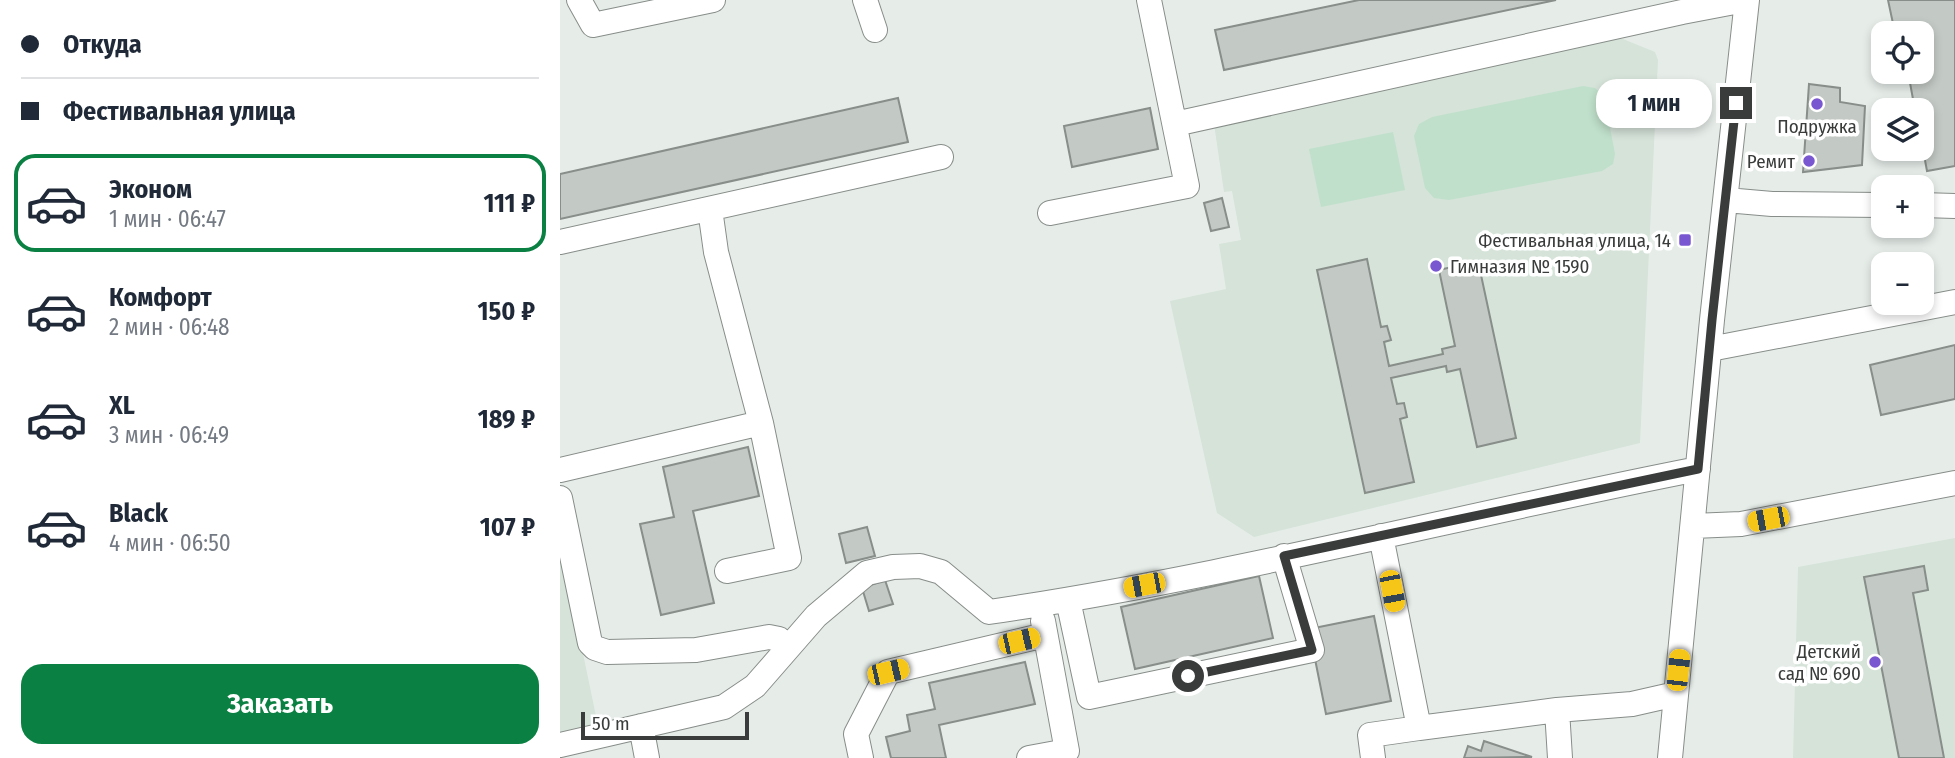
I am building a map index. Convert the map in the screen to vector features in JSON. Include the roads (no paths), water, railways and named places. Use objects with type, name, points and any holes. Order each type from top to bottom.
[{"type":"street","points":[[579,0],[593,25],[713,0]]},
{"type":"street","points":[[865,0],[875,30]]},
{"type":"street","points":[[1050,213],[1187,186],[1149,0]]},
{"type":"street","points":[[1175,124],[1746,0],[1670,758]]},
{"type":"street","points":[[560,242],[942,157]]},
{"type":"street","points":[[1726,200],[1772,204],[1871,205]]},
{"type":"street","points":[[1934,205],[1955,206]]},
{"type":"street","points":[[710,209],[716,252],[761,423],[789,558],[727,571]]},
{"type":"street","points":[[1710,349],[1955,302]]},
{"type":"street","points":[[560,470],[761,423]]},
{"type":"street","points":[[560,745],[724,707],[755,686],[816,616],[867,573],[893,567],[920,566],[941,572],[989,612],[1068,600],[1698,469]]},
{"type":"street","points":[[1693,526],[1741,524],[1955,483]]},
{"type":"street","points":[[560,498],[590,643],[595,648],[607,652],[696,650],[769,637],[779,639],[787,648]]},
{"type":"street","points":[[1381,536],[1419,728]]},
{"type":"street","points":[[1068,600],[1089,696],[1102,694],[1312,650],[1284,556]]},
{"type":"street","points":[[1029,758],[1067,751],[1039,604]]},
{"type":"street","points":[[861,758],[856,734],[888,672],[1045,635]]},
{"type":"street","points":[[1373,758],[1370,735],[1557,710],[1632,704],[1676,694]]},
{"type":"street","points":[[1557,710],[1560,758]]},
{"type":"street","points":[[641,726],[648,758]]},
{"type":"place","name":"Подружка","points":[[1817,104]]},
{"type":"place","name":"Ремит","points":[[1809,161]]},
{"type":"place","name":"Фестивальная улица, 14","points":[[1685,240]]},
{"type":"place","name":"Гимназия № 1590","points":[[1436,266]]},
{"type":"place","name":"Детский сад № 690","points":[[1875,662]]}]
